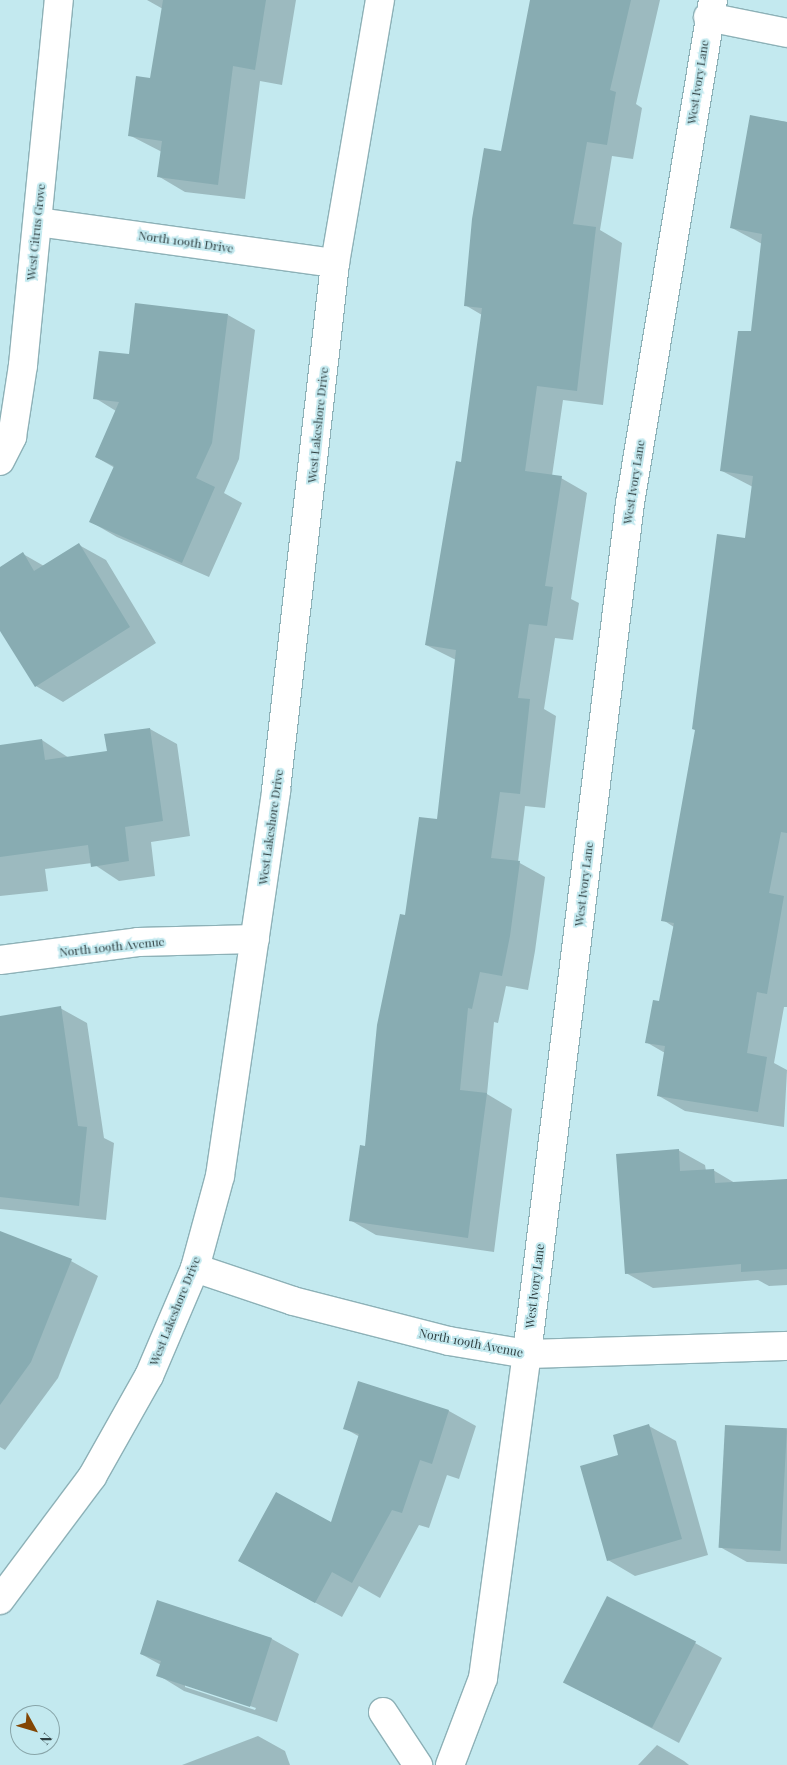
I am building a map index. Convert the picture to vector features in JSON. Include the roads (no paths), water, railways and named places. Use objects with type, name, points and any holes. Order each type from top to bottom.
[{"type":"street","name":"West Citrus Grove","points":[[0,461],[12,437],[38,222],[59,0]]},
{"type":"street","name":"West Lakeshore Drive","points":[[0,1600],[92,1477],[149,1376],[195,1268],[220,1176],[231,1082],[255,939],[304,554],[335,263],[380,0]]},
{"type":"street","points":[[710,9],[787,33]]},
{"type":"street","name":"West Ivory Lane","points":[[450,1765],[483,1678],[527,1354],[630,503],[710,9]]},
{"type":"street","name":"North 109th Drive","points":[[38,222],[335,263]]},
{"type":"street","name":"North 109th Avenue","points":[[0,960],[138,942],[255,939]]},
{"type":"street","name":"North 109th Avenue","points":[[195,1268],[293,1301],[449,1341],[527,1354],[787,1346]]},
{"type":"street","points":[[383,1712],[418,1765]]}]
